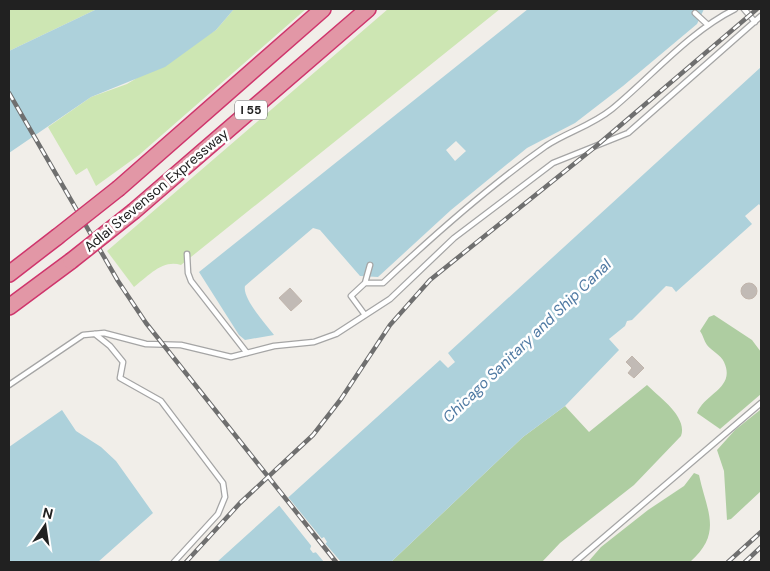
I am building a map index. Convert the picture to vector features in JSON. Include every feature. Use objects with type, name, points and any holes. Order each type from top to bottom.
[{"type":"highway","name":"Adlai Stevenson Expressway","points":[[9,274],[120,188],[323,9]]},
{"type":"highway","name":"Adlai Stevenson Expressway","points":[[9,307],[134,211],[368,9]]},
{"type":"lane","points":[[366,283],[383,283],[429,240],[478,199],[548,145],[589,126],[611,110],[714,19],[735,9]]},
{"type":"lane","points":[[744,9],[755,22]]},
{"type":"lane","points":[[695,13],[708,25]]},
{"type":"lane","points":[[9,385],[74,340],[84,335],[95,333],[146,344],[180,345],[231,357],[274,346],[314,342],[336,334],[390,299],[454,238],[553,163],[628,133],[761,16]]},
{"type":"lane","points":[[187,254],[188,273],[191,281],[247,353]]},
{"type":"lane","points":[[365,315],[351,296],[366,283],[370,265]]},
{"type":"lane","points":[[95,333],[110,346],[123,362],[120,378],[161,401],[223,483],[225,497],[218,514],[174,562]]},
{"type":"lane","points":[[575,562],[761,403]]},
{"type":"green space","points":[[9,9],[97,9],[9,51]]},
{"type":"green space","points":[[234,9],[306,9],[139,155],[96,186],[87,168],[76,175],[48,127],[91,97],[127,84],[216,30]]},
{"type":"green space","points":[[388,9],[500,9],[181,265],[168,264],[162,266],[134,287],[107,251]]},
{"type":"green space","points":[[714,315],[752,340],[761,352],[761,394],[720,429],[697,413],[706,400],[723,384],[726,378],[727,371],[724,362],[707,345],[700,331],[709,317]]},
{"type":"green space","points":[[647,385],[665,401],[676,415],[682,429],[681,436],[634,485],[560,543],[542,562],[391,562],[523,437],[565,406],[589,432]]},
{"type":"green space","points":[[760,410],[761,491],[731,519],[727,520],[724,471],[717,450],[735,430]]},
{"type":"green space","points":[[694,473],[699,475],[710,522],[706,541],[690,562],[588,562],[601,547],[648,510],[684,486]]},
{"type":"water","points":[[97,9],[234,9],[216,30],[165,67],[91,97],[9,153],[9,51]]},
{"type":"water","points":[[528,9],[704,9],[697,24],[623,86],[575,123],[527,148],[451,210],[378,277],[360,276],[320,230],[313,228],[245,286],[247,298],[251,305],[274,335],[245,340],[239,335],[199,272]],"holes":[[[456,141],[466,151],[455,161],[446,150]]]},
{"type":"water","name":"Chicago Sanitary and Ship Canal","points":[[761,67],[761,207],[759,204],[745,216],[752,224],[676,292],[672,287],[666,286],[632,320],[627,321],[625,326],[609,339],[619,350],[565,406],[523,437],[391,562],[217,562],[440,360],[448,368],[455,362],[448,353]],"holes":[[[324,537],[327,542],[317,552],[313,553],[310,549],[312,544]]]},
{"type":"water","points":[[62,410],[76,431],[101,447],[116,461],[153,513],[98,562],[9,562],[9,447]]},
{"type":"pier","points":[[288,497],[323,540],[313,548],[278,504]]},
{"type":"pier","points":[[324,542],[341,562],[324,562],[314,550]]},
{"type":"building","points":[[749,283],[757,291],[749,299],[741,291]]},
{"type":"building","points":[[290,288],[302,301],[291,311],[279,298]]},
{"type":"building","points":[[632,356],[644,368],[634,378],[628,373],[632,368],[626,362]]},
{"type":"railway","points":[[186,562],[240,503],[313,435],[341,399],[390,325],[430,280],[595,147],[757,9]]},
{"type":"railway","points":[[9,93],[118,281],[146,323],[336,562]]},
{"type":"railway","points":[[728,562],[761,532]]},
{"type":"railway","points":[[745,562],[761,547]]}]
